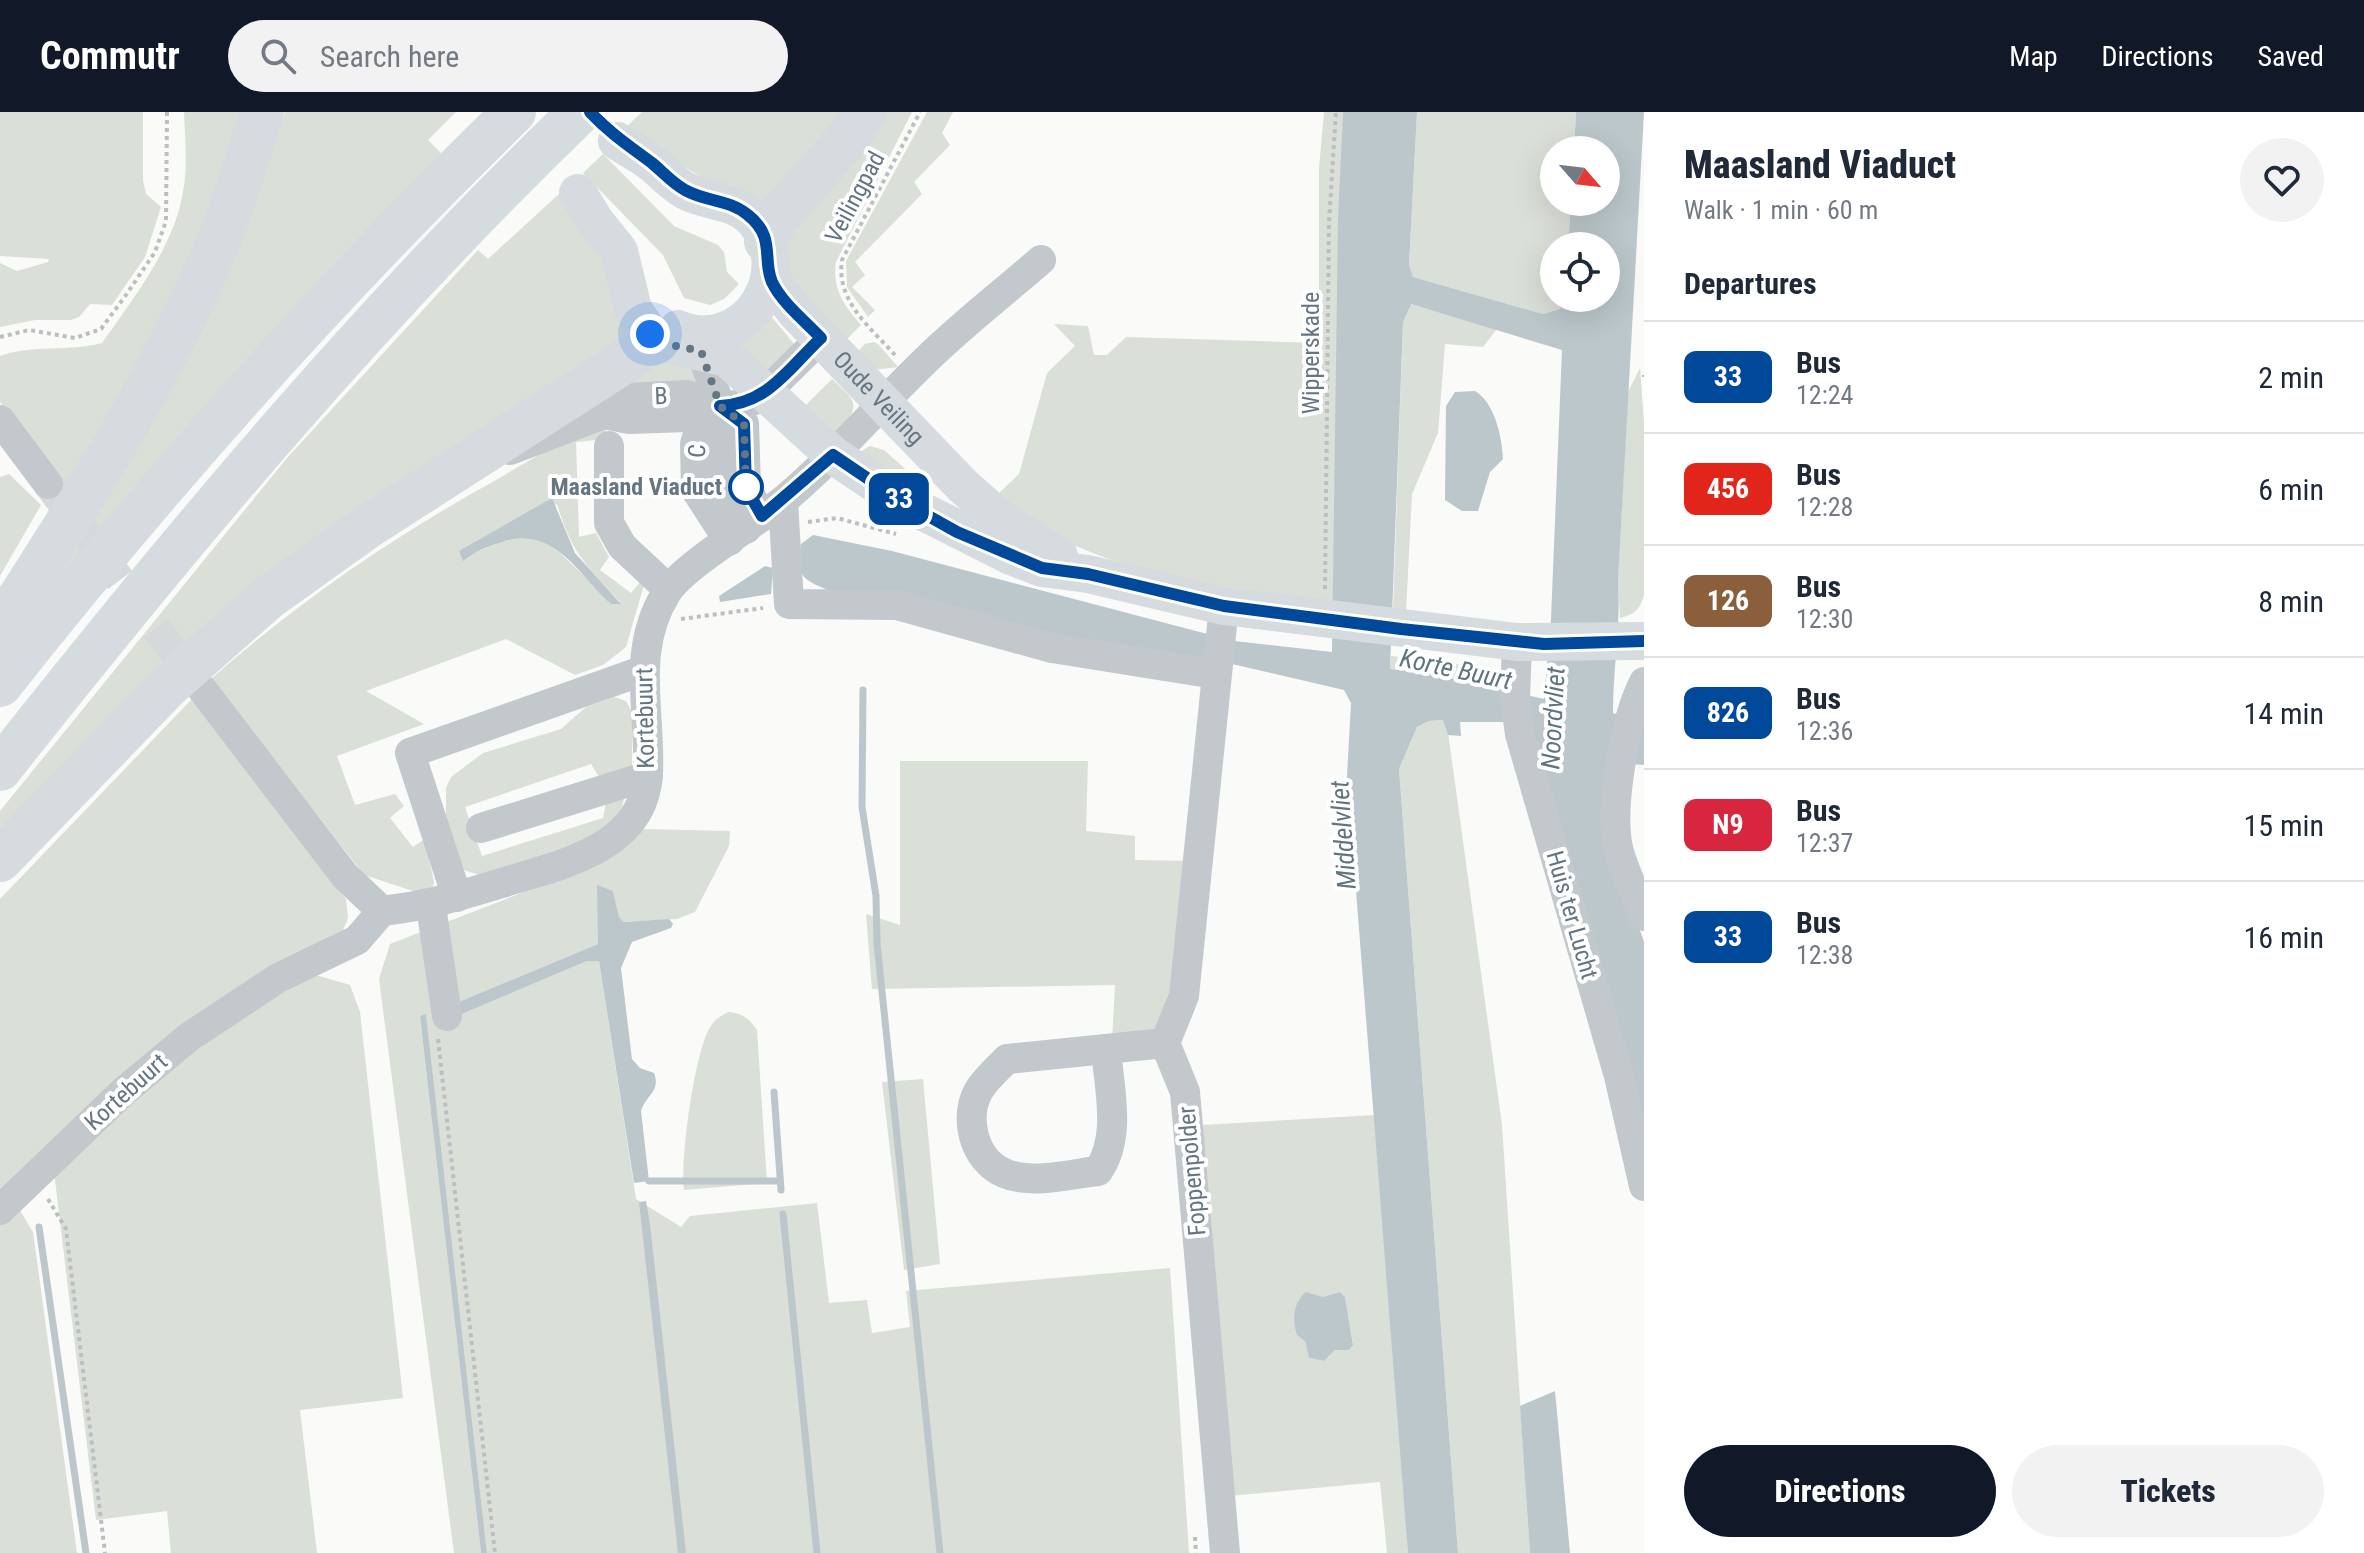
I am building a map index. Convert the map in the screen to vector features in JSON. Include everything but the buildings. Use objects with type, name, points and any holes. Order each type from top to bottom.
[{"type":"highway","points":[[0,628],[128,418],[185,314],[217,245],[262,112]]},
{"type":"highway","points":[[0,685],[186,461],[460,165],[514,112]]},
{"type":"highway","points":[[0,769],[223,496],[359,338],[492,196],[580,112]]},
{"type":"highway","points":[[767,272],[777,218],[848,138],[864,112]]},
{"type":"highway","points":[[0,860],[167,687],[240,622],[317,561],[471,463],[592,403],[657,330]]},
{"type":"main road","points":[[499,112],[578,193],[605,213],[630,254],[630,301],[657,330],[694,334],[720,332],[750,316],[767,272],[756,223],[736,207],[686,200]]},
{"type":"main road","points":[[590,112],[617,141],[686,200],[739,230],[751,250],[751,281],[767,272]]},
{"type":"main road","name":"Oude Veiling","points":[[767,272],[794,310],[980,503],[1088,574]]},
{"type":"main road","name":"Oude Veiling","points":[[657,330],[701,351],[727,358],[833,455],[898,499],[957,532],[1042,568],[1088,574],[1223,620],[1324,606],[1401,629],[1526,652],[1636,642]]},
{"type":"street","name":"Kortebuurt","points":[[0,1210],[123,1092],[189,1037],[278,978],[357,940],[382,911],[444,901],[584,858],[618,835],[639,812],[648,776],[642,671],[646,633],[668,589],[755,522],[833,455],[912,374],[1041,260]]},
{"type":"street","points":[[720,406],[740,405],[764,394],[821,338]]},
{"type":"street","points":[[701,351],[720,406],[722,488],[726,501],[755,522],[789,604],[897,605],[1052,648],[1216,670]]},
{"type":"street","name":"B","points":[[592,403],[687,395],[720,406]]},
{"type":"street","points":[[3,433],[48,484]]},
{"type":"street","points":[[609,446],[609,523],[622,546],[668,589]]},
{"type":"street","points":[[1106,1049],[1112,1132],[1109,1156],[1098,1171],[1028,1178],[1003,1173],[979,1153],[971,1116],[980,1088],[1007,1059],[1165,1043],[1184,996],[1223,620]]},
{"type":"street","name":"Huis ter Lucht","points":[[1526,652],[1520,734],[1619,1076],[1644,1186]]},
{"type":"street","points":[[445,1008],[444,901],[410,753],[642,671]]},
{"type":"street","points":[[1644,682],[1628,727],[1630,765],[1616,802],[1619,851],[1644,916]]},
{"type":"street","points":[[202,689],[345,876],[382,911]]},
{"type":"street","points":[[481,828],[648,776]]},
{"type":"street","name":"Foppenpolder","points":[[1165,1043],[1185,1092],[1225,1553]]},
{"type":"path","points":[[0,337],[29,330],[75,338],[101,329],[155,252],[166,221],[167,112]]},
{"type":"path","name":"Veilingpad","points":[[912,374],[847,299],[839,280],[842,260],[920,112]]},
{"type":"path","name":"Wipperskade","points":[[1324,606],[1329,222],[1336,112]]},
{"type":"path","points":[[680,620],[789,604]]},
{"type":"path","points":[[445,1008],[435,1018],[495,1553]]},
{"type":"path","points":[[35,1176],[66,1229],[105,1553]]},
{"type":"shaded area","points":[[0,112],[143,112],[143,180],[146,194],[161,207],[145,257],[112,305],[90,304],[79,317],[71,320],[35,320],[0,327],[0,263],[17,271],[48,262],[49,259],[0,256]]},
{"type":"shaded area","points":[[184,112],[254,112],[216,218],[67,490],[0,402],[0,356],[26,350],[102,343],[151,272],[171,233],[183,192],[186,152]]},
{"type":"shaded area","points":[[285,112],[456,112],[428,140],[441,153],[9,639],[246,226]]},
{"type":"shaded area","points":[[642,112],[856,112],[765,219],[625,128]]},
{"type":"shaded area","points":[[885,112],[912,112],[836,262],[838,289],[849,311],[861,325],[839,347],[785,277],[782,240]]},
{"type":"shaded area","points":[[927,112],[953,112],[942,133],[950,145],[914,182],[922,194],[855,262],[865,275],[852,287],[875,310],[868,317],[847,287],[846,261]]},
{"type":"shaded area","points":[[1324,112],[1343,112],[1333,601],[1195,582],[1128,565],[1063,540],[997,495],[1019,474],[1047,373],[1075,346],[1054,324],[1088,326],[1094,355],[1107,355],[1126,337],[1319,343],[1319,168]]},
{"type":"shaded area","points":[[1417,112],[1576,112],[1575,136],[1540,136],[1540,216],[1570,216],[1569,232],[1540,232],[1540,312],[1550,312],[1543,314],[1413,277],[1409,266]]},
{"type":"shaded area","points":[[603,154],[674,226],[718,245],[724,252],[727,272],[739,284],[724,299],[710,305],[684,298],[663,255],[583,173]]},
{"type":"shaded area","points":[[560,193],[609,248],[636,327],[531,404],[0,848],[0,811],[287,458],[478,250],[488,259]]},
{"type":"shaded area","points":[[1410,304],[1497,329],[1483,347],[1445,344],[1438,433],[1412,494],[1406,612],[1393,610],[1403,322]]},
{"type":"shaded area","points":[[766,310],[795,345],[765,384],[717,341]]},
{"type":"shaded area","points":[[874,342],[898,367],[874,370],[851,359],[865,344]]},
{"type":"shaded area","points":[[686,360],[707,388],[628,391],[638,361]]},
{"type":"shaded area","points":[[1640,368],[1644,422],[1644,595],[1636,610],[1620,618],[1618,581],[1628,392]]},
{"type":"shaded area","points":[[832,379],[852,399],[853,405],[838,434],[796,415]]},
{"type":"shaded area","points":[[605,428],[607,439],[576,442],[579,537],[596,533],[609,557],[600,570],[631,593],[641,581],[644,585],[626,647],[603,665],[575,675],[506,639],[366,691],[424,724],[337,756],[355,805],[395,794],[404,806],[390,818],[413,847],[425,839],[434,882],[433,887],[416,892],[364,875],[211,679],[278,623],[384,547],[535,457]],"holes":[[[557,504],[568,535],[582,558],[621,603],[598,588],[552,547],[538,540],[520,539],[496,544],[465,558]]]},
{"type":"shaded area","points":[[870,446],[884,450],[911,474],[912,484],[909,487],[860,452]]},
{"type":"shaded area","points":[[9,474],[41,505],[0,576],[0,477]]},
{"type":"shaded area","points":[[1391,656],[1503,670],[1505,690],[1428,673],[1390,669]]},
{"type":"shaded area","points":[[614,697],[626,701],[632,712],[632,766],[601,780],[591,764],[465,807],[482,856],[603,818],[606,802],[624,798],[618,814],[587,839],[542,858],[482,876],[464,870],[446,825],[446,788],[451,777],[483,753],[561,729],[586,707]]},
{"type":"shaded area","points":[[192,699],[346,899],[348,918],[341,935],[0,1199],[0,899]]},
{"type":"shaded area","points":[[1443,720],[1447,725],[1502,1125],[1530,1553],[1458,1553],[1399,769],[1417,727],[1429,721]]},
{"type":"shaded area","points":[[900,761],[1088,761],[1086,831],[1135,836],[1135,860],[1194,861],[1178,1005],[1152,1034],[1112,1041],[1115,985],[872,989],[866,914],[900,925]]},
{"type":"shaded area","points":[[642,829],[730,831],[729,846],[695,912],[677,919],[624,922],[619,917],[613,891],[598,944],[456,1003],[460,1014],[587,961],[599,961],[636,1199],[681,1227],[690,1216],[817,1203],[829,1303],[867,1300],[872,1333],[910,1327],[906,1291],[1170,1268],[1189,1553],[487,1553],[426,1015],[420,1016],[481,1553],[454,1553],[379,979],[390,944],[529,890]]},
{"type":"shaded area","points":[[316,975],[350,985],[360,1012],[403,1398],[300,1410],[317,1553],[171,1553],[167,1511],[96,1520],[54,1172],[178,1064],[244,1016]]},
{"type":"shaded area","points":[[728,1012],[745,1017],[757,1030],[767,1183],[684,1190],[686,1132],[698,1061],[709,1029]]},
{"type":"shaded area","points":[[923,1079],[940,1264],[904,1270],[882,1082]]},
{"type":"shaded area","points":[[1375,1115],[1408,1553],[1387,1553],[1380,1482],[1229,1496],[1202,1125]],"holes":[[[1306,1292],[1323,1298],[1340,1292],[1345,1297],[1353,1344],[1349,1350],[1335,1350],[1324,1361],[1309,1358],[1305,1341]]]},
{"type":"shaded area","points":[[16,1204],[33,1232],[77,1553],[0,1553],[0,1222]]},
{"type":"water","name":"Noordvliet","points":[[1343,112],[1417,112],[1409,265],[1413,277],[1543,314],[1620,312],[1620,232],[1569,232],[1570,216],[1620,216],[1620,136],[1575,136],[1576,112],[1644,112],[1613,713],[1644,725],[1644,765],[1630,764],[1605,828],[1644,942],[1644,1144],[1533,727],[1524,722],[1460,722],[1461,736],[1448,735],[1443,720],[1429,721],[1417,727],[1399,769],[1458,1553],[1408,1553],[1347,776],[1351,703],[1344,690],[1206,658],[1098,648],[835,593],[804,577],[800,565],[801,544],[813,535],[892,551],[1234,641],[1332,652],[1338,219]],"holes":[[[1411,304],[1562,350],[1551,619],[1544,699],[1428,673],[1390,669],[1403,322]]]},
{"type":"water","points":[[1475,391],[1492,412],[1499,431],[1503,459],[1490,472],[1478,511],[1462,511],[1445,500],[1446,406],[1455,392]]},
{"type":"water","points":[[552,498],[575,553],[621,604],[611,604],[564,556],[537,540],[503,542],[482,549],[463,561],[459,551]]},
{"type":"water","points":[[765,566],[773,568],[771,594],[720,602],[719,596]]},
{"type":"water","points":[[597,885],[613,891],[619,917],[624,922],[669,919],[673,924],[671,928],[632,942],[621,968],[632,1059],[640,1068],[654,1073],[656,1079],[654,1089],[641,1111],[649,1181],[634,1183],[599,961],[587,961],[459,1015],[456,1003],[598,944]]},
{"type":"water","points":[[426,1014],[487,1553],[481,1553],[420,1016]]},
{"type":"water","points":[[646,1201],[686,1553],[678,1553],[639,1202]]},
{"type":"water","points":[[1306,1292],[1323,1297],[1340,1292],[1345,1297],[1353,1345],[1349,1350],[1335,1350],[1324,1361],[1309,1358],[1305,1341],[1297,1335],[1294,1323],[1296,1306]]},
{"type":"water","points":[[1555,1391],[1570,1553],[1530,1553],[1520,1406]]},
{"type":"waterway","points":[[863,690],[862,807],[876,896],[877,943],[940,1553]]},
{"type":"waterway","points":[[774,1092],[781,1190]]},
{"type":"waterway","points":[[649,1181],[780,1181]]},
{"type":"waterway","points":[[783,1214],[817,1553]]},
{"type":"waterway","points":[[39,1227],[86,1553]]},
{"type":"tunnel","points":[[48,484],[198,684]]},
{"type":"bus line","name":"33","points":[[590,112],[617,141],[652,164],[671,182],[697,195],[729,203],[749,216],[762,231],[769,251],[771,280],[821,338],[760,398],[740,405],[720,406],[744,424],[746,488],[762,516],[833,455],[898,499],[957,532],[1042,568],[1088,574],[1224,606],[1401,629],[1544,644],[1644,641]]},
{"type":"place","name":"Maasland Viaduct","points":[[746,487]]},
{"type":"route","points":[[650,334],[671,345],[701,351],[720,406],[744,424],[746,487]]},
{"type":"water label","name":"Korte Buurt","points":[[1456,669]]},
{"type":"water label","name":"Middelvliet","points":[[1343,835]]}]
